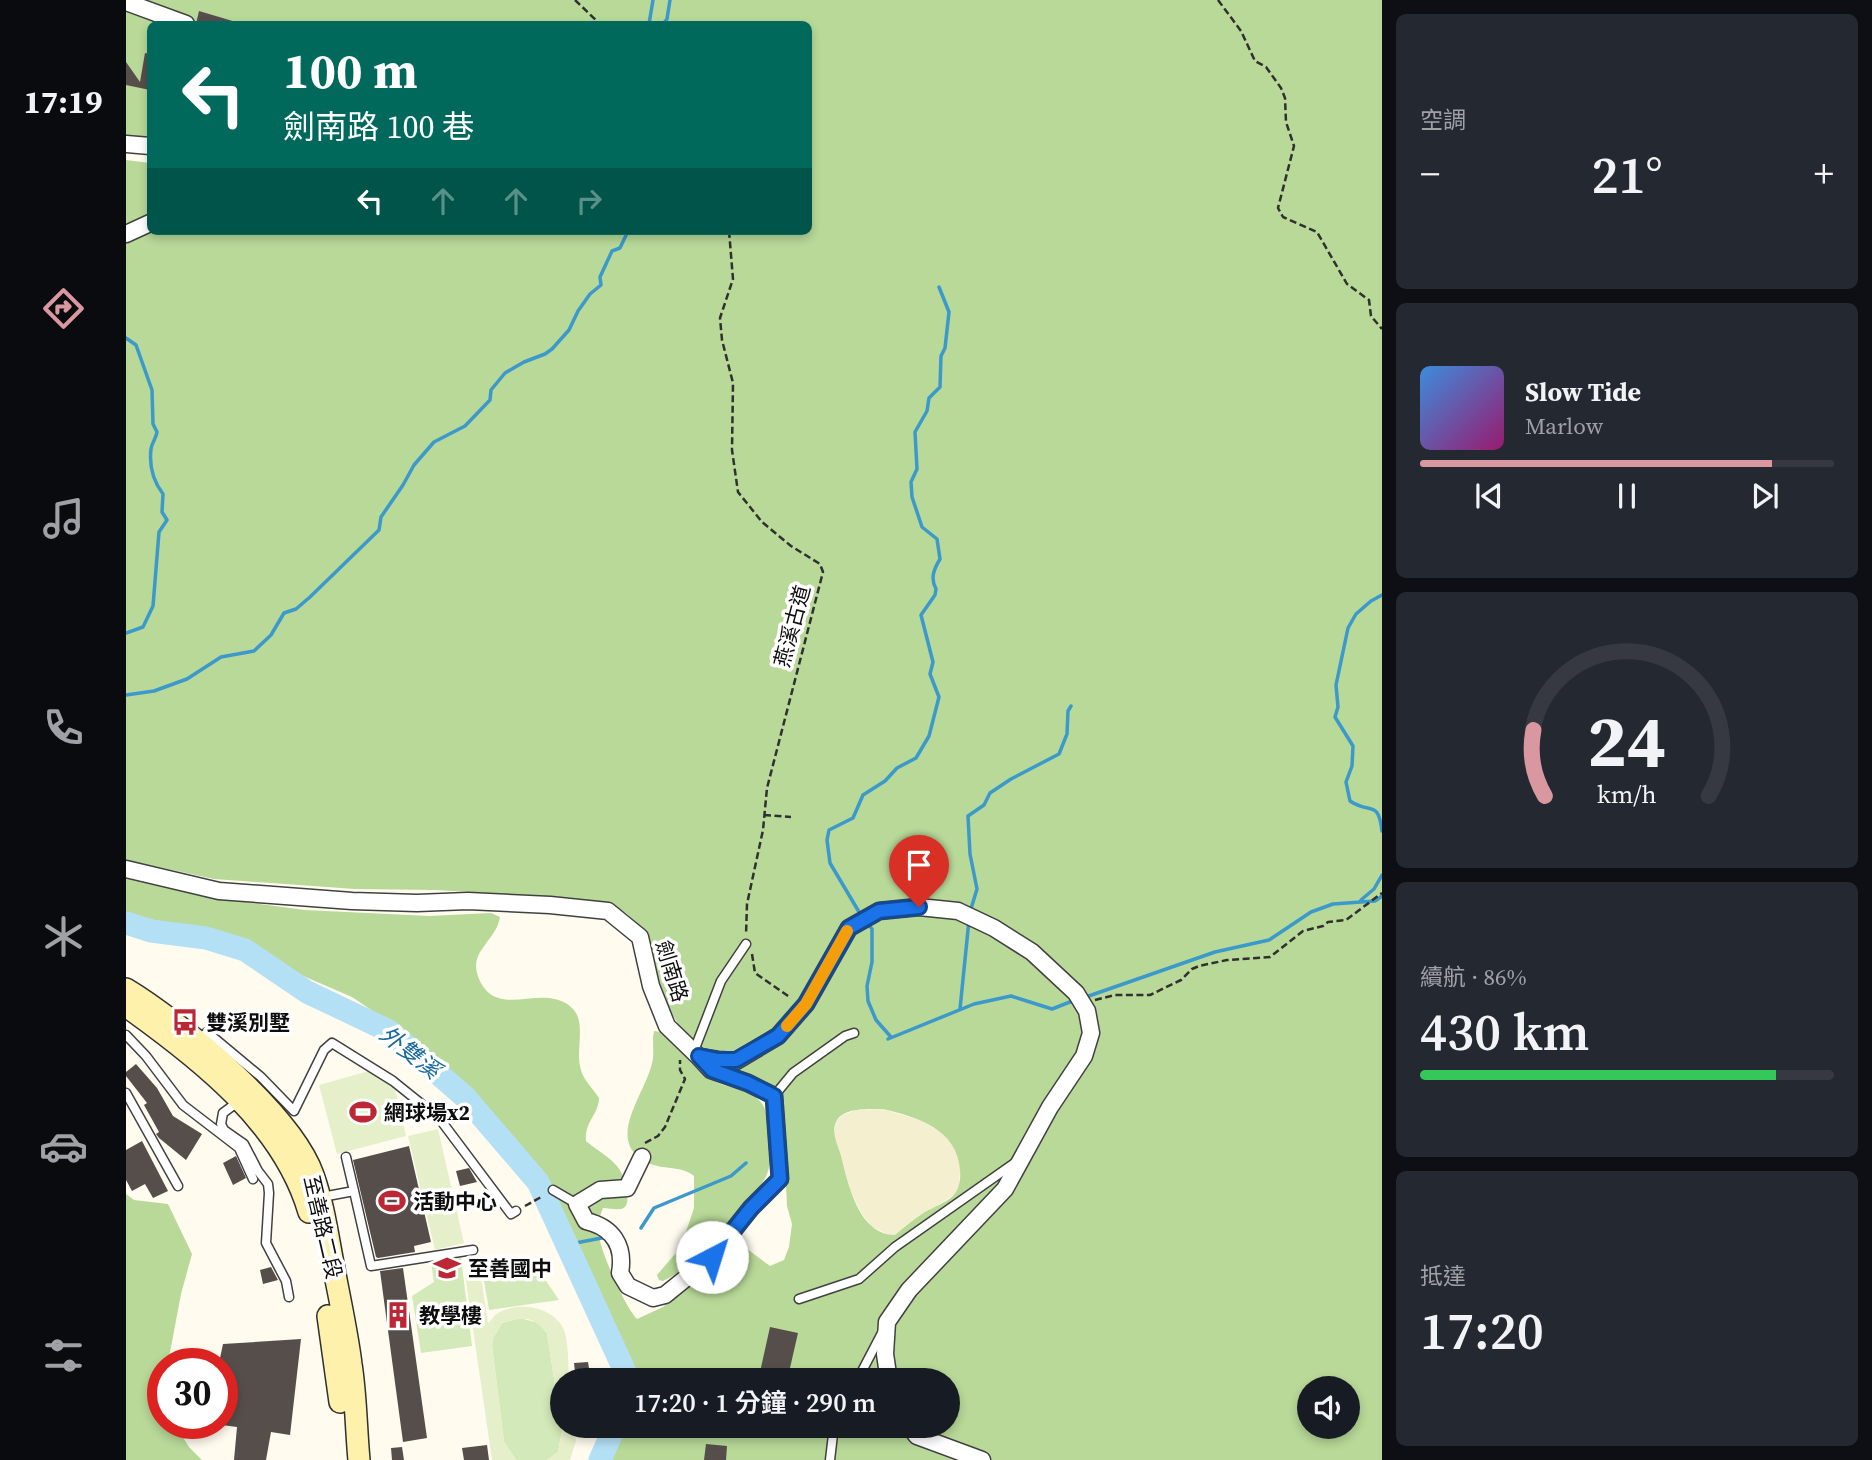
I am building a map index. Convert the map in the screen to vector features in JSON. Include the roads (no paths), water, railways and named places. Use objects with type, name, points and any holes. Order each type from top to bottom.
[{"type":"street","points":[[126,2],[178,21]]},
{"type":"street","points":[[126,144],[147,146]]},
{"type":"street","points":[[126,234],[147,224]]},
{"type":"street","name":"劍南路","points":[[126,869],[219,891],[352,901],[468,901],[608,911],[640,937],[651,986],[667,1026],[712,1070],[774,1096]]},
{"type":"street","points":[[696,1054],[718,1060],[736,1060],[778,1036],[806,1004],[849,928],[879,911],[919,907],[958,911],[994,928],[1032,952],[1080,999],[1087,1011],[1091,1033],[1084,1056],[1050,1107],[1005,1189],[909,1290],[887,1322],[884,1354],[887,1368]]},
{"type":"street","name":"至善路二段","points":[[126,989],[157,1007],[198,1041],[266,1106],[296,1142],[313,1174],[324,1214],[351,1364],[359,1460]]},
{"type":"street","name":"至善路二段","points":[[126,1006],[191,1055],[263,1124],[289,1161],[302,1189],[317,1242],[338,1382],[345,1460]]},
{"type":"street","points":[[642,1157],[627,1188],[600,1190],[577,1204],[586,1221],[600,1224],[616,1238],[622,1263],[620,1273],[628,1286],[653,1298],[666,1295],[712,1257],[751,1208],[780,1179],[774,1096]]},
{"type":"street","points":[[922,1438],[982,1460]]},
{"type":"lane","points":[[696,1054],[720,981],[746,944]]},
{"type":"lane","points":[[198,1041],[207,1032],[261,1077],[294,1111],[324,1050],[332,1042],[393,1081],[439,1118],[511,1214],[516,1211]]},
{"type":"lane","points":[[774,1096],[793,1073],[845,1036],[854,1033]]},
{"type":"lane","points":[[126,1035],[146,1056],[183,1105],[239,1148],[253,1179]]},
{"type":"lane","points":[[126,1093],[178,1186]]},
{"type":"lane","points":[[239,1101],[223,1113],[221,1124],[224,1130],[244,1144],[268,1184],[270,1193],[266,1243],[286,1281],[289,1297]]},
{"type":"lane","points":[[346,1157],[371,1266],[473,1250]]},
{"type":"lane","points":[[799,1299],[859,1279],[895,1247],[1022,1158]]},
{"type":"lane","points":[[552,1190],[577,1204]]},
{"type":"lane","points":[[319,1197],[354,1191]]},
{"type":"lane","points":[[864,1368],[887,1322]]},
{"type":"lane","points":[[831,1460],[833,1438]]},
{"type":"waterway","points":[[650,21],[653,0]]},
{"type":"waterway","points":[[665,21],[670,0]]},
{"type":"waterway","points":[[126,695],[154,691],[187,679],[221,657],[254,651],[271,635],[284,613],[296,609],[310,597],[379,530],[381,517],[414,465],[434,442],[465,426],[490,400],[491,390],[505,373],[545,354],[569,330],[590,294],[601,285],[600,277],[612,251],[620,248],[626,235]]},
{"type":"waterway","points":[[862,917],[830,863],[827,840],[829,830],[853,818],[863,795],[885,781],[897,768],[916,758],[929,736],[939,697],[930,674],[933,662],[921,615],[935,595],[933,581],[940,559],[937,539],[922,527],[912,497],[911,482],[917,469],[915,432],[927,411],[929,398],[940,387],[941,356],[945,348],[949,312],[939,287]]},
{"type":"waterway","points":[[126,338],[136,345],[152,390],[153,424],[157,432],[151,449],[151,467],[163,494],[162,512],[167,520],[159,532],[153,606],[143,627],[126,633]]},
{"type":"waterway","points":[[1382,595],[1356,614],[1348,628],[1336,685],[1338,707],[1335,717],[1353,746],[1352,766],[1346,782],[1350,801],[1376,811],[1382,831]]},
{"type":"waterway","points":[[970,912],[977,889],[970,854],[968,816],[984,805],[990,793],[1059,754],[1067,734],[1068,711],[1071,706]]},
{"type":"waterway","points":[[1361,900],[1374,889],[1382,875]]},
{"type":"waterway","points":[[1083,998],[1215,952],[1269,940],[1311,912],[1333,904],[1375,901],[1382,896]]},
{"type":"waterway","points":[[960,1009],[969,920]]},
{"type":"waterway","name":"外雙溪","points":[[126,923],[151,931],[206,938],[245,950],[307,992],[389,1031],[465,1097],[538,1182],[623,1368]]},
{"type":"waterway","points":[[867,923],[872,929],[868,1001],[876,1020],[891,1037]]},
{"type":"waterway","points":[[888,1039],[974,1004],[1011,996],[1052,1009],[1075,1000]]},
{"type":"waterway","points":[[641,1228],[654,1208],[731,1176],[746,1163]]},
{"type":"waterway","points":[[565,1245],[607,1237]]},
{"type":"waterway","name":"外雙溪","points":[[600,1460],[610,1438]]},
{"type":"place","name":"雙溪別墅","points":[[185,1022]]},
{"type":"place","name":"網球場x2","points":[[363,1112]]},
{"type":"place","name":"活動中心","points":[[392,1201]]},
{"type":"place","name":"至善國中","points":[[447,1268]]},
{"type":"place","name":"教學樓","points":[[398,1315]]}]
